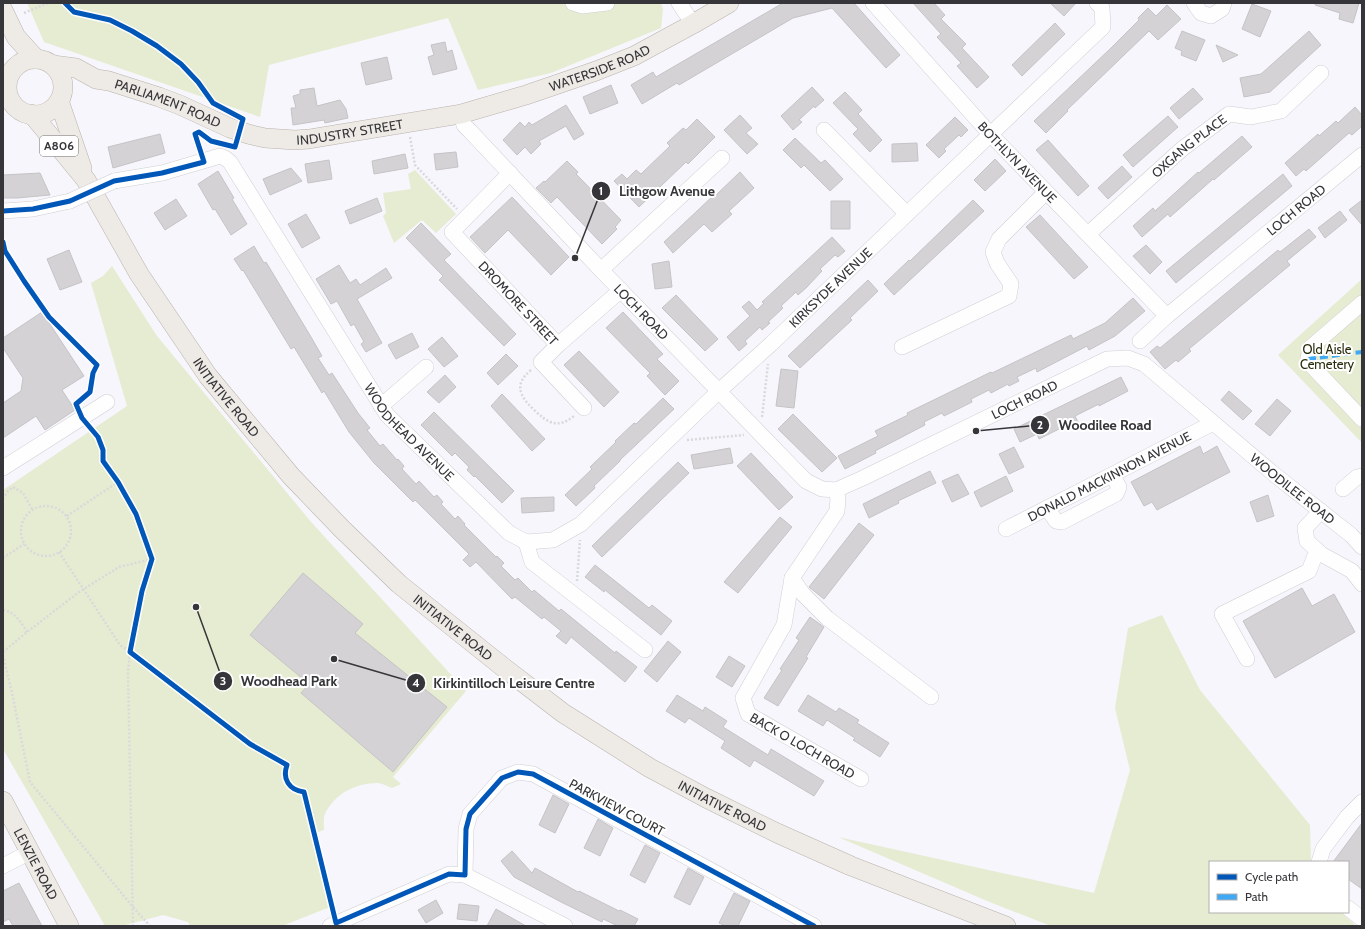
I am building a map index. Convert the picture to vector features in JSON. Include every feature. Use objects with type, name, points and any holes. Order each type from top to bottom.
[{"type":"main road","name":"WATERSIDE ROAD","points":[[461,114],[526,95],[620,62],[656,45],[729,3]]},
{"type":"main road","points":[[3,10],[16,37],[61,74],[63,80],[61,99]]},
{"type":"main road","points":[[16,37],[8,90],[9,96],[17,108],[44,113],[55,106],[61,99],[96,79]]},
{"type":"main road","points":[[10,72],[27,60],[45,62]]},
{"type":"main road","name":"PARLIAMENT ROAD","points":[[45,62],[76,68],[96,79],[119,84],[159,97],[239,131]]},
{"type":"main road","name":"A806","points":[[61,99],[86,180]]},
{"type":"main road","name":"A806","points":[[17,108],[36,119],[86,180]]},
{"type":"main road","name":"INDUSTRY STREET","points":[[239,131],[265,138],[294,140],[328,136],[461,114]]},
{"type":"main road","name":"INITIATIVE ROAD","points":[[86,180],[139,274],[208,376],[292,476],[342,529],[399,584],[563,713],[650,768],[763,826],[851,866],[1006,926]]},
{"type":"main road","name":"LENZIE ROAD","points":[[3,801],[69,926]]},
{"type":"main road","points":[[3,820],[26,844]]},
{"type":"street","points":[[573,3],[582,6],[606,3]]},
{"type":"street","points":[[679,3],[693,24]]},
{"type":"street","name":"BOTHLYN AVENUE","points":[[873,3],[991,135],[1167,316]]},
{"type":"street","name":"KIRKSYDE AVENUE","points":[[526,542],[553,540],[581,524],[719,390],[771,344],[1103,27],[1102,8],[1097,3]]},
{"type":"street","points":[[1194,3],[1200,13],[1211,16],[1222,9],[1224,3]]},
{"type":"street","name":"OXGANG PLACE","points":[[1088,234],[1182,149],[1229,114],[1250,117],[1281,111],[1321,73]]},
{"type":"street","name":"LOCH ROAD","points":[[461,114],[464,125],[601,270],[806,481],[822,489],[836,490],[863,478],[1107,358],[1128,358]]},
{"type":"street","points":[[824,130],[907,214]]},
{"type":"street","name":"LOCH ROAD","points":[[1140,341],[1167,316],[1362,155]]},
{"type":"street","name":"WOODHEAD AVENUE","points":[[3,211],[33,209],[70,201],[114,181],[162,173],[220,156],[225,158],[230,162],[387,415],[509,533],[526,542]]},
{"type":"street","points":[[601,270],[722,158]]},
{"type":"street","points":[[466,218],[510,173]]},
{"type":"street","points":[[902,347],[1009,296],[1011,284],[993,252],[999,239],[1046,192]]},
{"type":"street","name":"DROMORE STREET","points":[[466,218],[452,232],[558,345],[541,362],[584,408]]},
{"type":"street","points":[[558,345],[621,290]]},
{"type":"street","points":[[1362,303],[1310,348],[1308,359],[1312,366],[1362,419]]},
{"type":"street","name":"WOODILEE ROAD","points":[[1128,358],[1144,364],[1275,475],[1321,511],[1357,531],[1362,546]]},
{"type":"street","points":[[381,406],[426,367]]},
{"type":"street","points":[[3,468],[107,402]]},
{"type":"street","name":"DONALD MACKINNON AVENUE","points":[[1006,529],[1213,423]]},
{"type":"street","points":[[1342,489],[1357,477],[1362,476]]},
{"type":"street","points":[[836,490],[838,499],[837,511],[792,578],[803,594],[827,618],[931,697]]},
{"type":"street","points":[[1321,511],[1305,528],[1307,541],[1317,550],[1352,571],[1362,584]]},
{"type":"street","points":[[526,542],[532,562],[645,650]]},
{"type":"street","points":[[1247,659],[1222,614],[1309,571],[1317,550]]},
{"type":"street","name":"BACK O LOCH ROAD","points":[[792,578],[784,625],[743,698],[748,714],[861,779]]},
{"type":"street","name":"PARKVIEW COURT","points":[[465,874],[466,828],[470,814],[502,778],[518,772],[533,774],[814,926]]},
{"type":"street","points":[[1319,861],[1323,849],[1346,817],[1362,802]]},
{"type":"street","points":[[3,866],[26,844]]},
{"type":"street","points":[[333,925],[449,874],[465,874],[565,926]]},
{"type":"street","points":[[1349,909],[1362,919]]},
{"type":"path","points":[[24,13],[48,3]]},
{"type":"path","points":[[65,3],[74,12],[110,20],[158,46],[181,64],[198,82],[213,103]]},
{"type":"path","points":[[407,123],[415,165],[466,218]]},
{"type":"path","points":[[3,242],[5,251],[49,317],[97,365],[93,373],[90,392],[76,404],[82,418],[98,437],[102,450],[103,461],[118,482],[136,514],[152,559],[142,591],[130,652],[128,672],[133,926]]},
{"type":"path","points":[[541,362],[524,376],[520,388],[524,399],[545,420],[556,423],[567,422],[584,408]]},
{"type":"path","points":[[67,516],[118,482]]},
{"type":"path","points":[[3,499],[7,492],[13,488],[23,493],[32,509]]},
{"type":"path","points":[[45,505],[52,506],[59,508],[67,516],[71,525],[70,539],[67,546],[59,552],[49,556],[42,556],[35,554],[24,544],[21,536],[22,521],[26,514],[32,509],[45,505]]},
{"type":"path","points":[[576,596],[581,524]]},
{"type":"path","points":[[3,558],[24,544]]},
{"type":"path","points":[[59,552],[120,645],[250,744],[287,765],[285,775],[289,785],[298,791],[304,792],[333,925]]},
{"type":"path","points":[[3,652],[26,632],[84,589],[119,567],[152,559]]},
{"type":"path","points":[[3,610],[11,613],[18,619],[26,632]]},
{"type":"path","points":[[3,655],[30,782],[132,907],[150,926]]},
{"type":"green space","points":[[27,3],[661,3],[663,9],[661,28],[551,73],[478,90],[448,18],[269,65],[260,117],[44,42]]},
{"type":"green space","points":[[415,170],[456,214],[436,233],[422,220],[394,243],[383,216],[386,213],[383,193],[411,189],[408,174]]},
{"type":"green space","points":[[112,266],[157,336],[312,523],[466,691],[393,777],[401,784],[392,788],[379,783],[361,785],[340,795],[329,807],[324,816],[324,830],[315,833],[330,907],[282,926],[190,926],[188,922],[163,915],[122,926],[105,926],[3,749],[3,490],[127,406],[91,283],[103,276]]},
{"type":"green space","name":"Old Aisle Cemetery","points":[[1362,279],[1362,443],[1278,355]]},
{"type":"green space","points":[[1162,615],[1200,690],[1310,825],[1311,861],[1209,861],[1209,913],[1342,913],[1356,926],[1051,926],[992,903],[838,837],[1094,893],[1130,770],[1115,708],[1128,628]]},
{"type":"building","points":[[783,3],[854,3],[900,55],[886,68],[832,8],[793,18],[679,85],[677,83],[642,104],[631,85],[653,72],[656,77]]},
{"type":"building","points":[[913,3],[934,3],[945,15],[941,19],[966,44],[962,48],[989,77],[977,88],[957,66],[961,63],[937,37],[941,34]]},
{"type":"building","points":[[1050,3],[1076,3],[1064,16]]},
{"type":"building","points":[[1315,3],[1359,3],[1353,23],[1339,19],[1340,13],[1315,5]]},
{"type":"building","points":[[1252,4],[1271,11],[1260,37],[1242,29]]},
{"type":"building","points":[[1167,5],[1181,19],[1158,40],[1149,31],[1067,110],[1068,111],[1046,133],[1034,121],[1111,48],[1139,20],[1138,18],[1148,8],[1156,16]]},
{"type":"building","points":[[1055,23],[1065,34],[1022,76],[1012,65]]},
{"type":"building","points":[[1182,31],[1205,40],[1196,61],[1181,55],[1182,51],[1175,48]]},
{"type":"building","points":[[1309,31],[1321,45],[1270,92],[1244,97],[1240,78],[1261,74]]},
{"type":"building","points":[[445,42],[447,52],[452,50],[457,69],[433,75],[428,57],[434,55],[431,45]]},
{"type":"building","points":[[1216,45],[1238,55],[1223,62]]},
{"type":"building","points":[[387,57],[392,79],[366,85],[361,63]]},
{"type":"building","points":[[611,85],[618,103],[590,114],[583,97]]},
{"type":"building","points":[[812,87],[824,100],[815,108],[814,106],[799,120],[802,122],[793,130],[781,116]]},
{"type":"building","points":[[314,88],[317,106],[340,100],[346,109],[348,118],[325,123],[324,120],[293,125],[291,108],[296,108],[293,96],[300,94],[300,90]]},
{"type":"building","points":[[1193,88],[1203,99],[1179,119],[1170,108]]},
{"type":"building","points":[[845,92],[862,110],[858,114],[882,140],[870,152],[853,134],[858,129],[833,103]]},
{"type":"building","points":[[566,105],[584,134],[574,140],[566,126],[539,141],[541,144],[531,154],[525,147],[517,155],[503,140],[520,122],[525,127],[529,122],[532,125]]},
{"type":"building","points":[[1355,107],[1362,115],[1362,126],[1352,135],[1349,133],[1306,171],[1304,169],[1296,176],[1285,163],[1318,134],[1319,136],[1336,121],[1338,123]]},
{"type":"building","points":[[740,115],[752,128],[746,133],[758,144],[747,154],[724,130]]},
{"type":"building","points":[[1168,116],[1178,127],[1133,167],[1123,155]]},
{"type":"building","points":[[955,117],[968,130],[961,137],[959,135],[944,149],[946,151],[939,158],[926,145]]},
{"type":"building","points":[[697,119],[715,137],[688,164],[686,162],[639,207],[614,181],[622,174],[627,179],[636,170],[641,174],[670,146],[667,143],[683,128],[686,130]]},
{"type":"building","points":[[160,134],[165,153],[113,168],[108,147]]},
{"type":"building","points":[[1242,136],[1252,147],[1170,217],[1168,214],[1142,237],[1133,226],[1153,208],[1155,211],[1198,172],[1199,173]]},
{"type":"building","points":[[795,138],[821,163],[825,160],[843,179],[830,191],[804,165],[801,168],[783,150]]},
{"type":"building","points":[[1048,140],[1089,186],[1078,196],[1036,150]]},
{"type":"building","points":[[917,143],[918,161],[892,162],[892,144]]},
{"type":"building","points":[[456,152],[458,167],[436,170],[434,154]]},
{"type":"building","points":[[405,154],[408,168],[374,174],[372,161]]},
{"type":"building","points":[[995,159],[1006,171],[985,191],[974,180]]},
{"type":"building","points":[[329,160],[332,179],[308,183],[305,164]]},
{"type":"building","points":[[567,161],[578,172],[576,174],[621,220],[615,227],[617,229],[602,244],[557,197],[551,203],[536,188],[544,181],[545,182]]},
{"type":"building","points":[[1122,166],[1132,177],[1108,199],[1098,188]]},
{"type":"building","points":[[291,168],[302,181],[270,195],[263,179]]},
{"type":"building","points":[[218,171],[247,224],[231,235],[215,209],[213,210],[198,184]]},
{"type":"building","points":[[740,172],[754,188],[729,211],[732,214],[712,232],[704,224],[673,253],[664,242]]},
{"type":"building","points":[[40,173],[50,195],[3,198],[3,175]]},
{"type":"building","points":[[1283,174],[1292,186],[1176,283],[1166,271]]},
{"type":"building","points":[[512,197],[569,257],[551,275],[508,230],[485,253],[470,237]]},
{"type":"building","points":[[377,198],[382,211],[350,224],[345,211]]},
{"type":"building","points":[[176,199],[187,216],[165,230],[154,213]]},
{"type":"building","points":[[973,200],[984,211],[894,295],[884,284]]},
{"type":"building","points":[[1362,200],[1362,225],[1349,210]]},
{"type":"building","points":[[831,201],[850,201],[850,229],[831,229]]},
{"type":"building","points":[[1340,211],[1347,220],[1325,238],[1318,228]]},
{"type":"building","points":[[306,214],[320,238],[302,248],[288,224]]},
{"type":"building","points":[[1040,215],[1088,267],[1074,279],[1026,227]]},
{"type":"building","points":[[421,223],[451,254],[444,260],[516,334],[504,346],[439,280],[443,276],[406,238]]},
{"type":"building","points":[[1309,229],[1316,237],[1287,261],[1290,265],[1189,349],[1191,351],[1178,362],[1176,360],[1165,369],[1150,352],[1157,346],[1160,348],[1278,250],[1280,252]]},
{"type":"building","points":[[832,237],[845,251],[838,257],[835,255],[820,269],[822,271],[806,288],[798,295],[796,292],[781,306],[783,308],[768,322],[770,323],[762,330],[760,327],[745,341],[747,344],[739,351],[727,337],[750,316],[742,307],[749,301],[757,310],[764,303],[762,302]]},
{"type":"building","points":[[1146,245],[1162,262],[1150,274],[1133,256]]},
{"type":"building","points":[[254,246],[264,263],[266,262],[322,356],[318,358],[329,375],[332,373],[358,413],[370,428],[367,430],[380,446],[383,444],[397,460],[398,459],[404,466],[402,469],[416,484],[419,481],[434,497],[437,495],[443,502],[441,504],[455,519],[458,516],[465,524],[464,525],[504,563],[501,566],[515,580],[518,578],[532,592],[534,590],[559,611],[561,609],[615,653],[616,651],[637,667],[625,682],[571,637],[566,644],[556,636],[561,631],[544,617],[542,619],[515,597],[512,599],[476,562],[470,567],[463,560],[469,554],[415,500],[413,502],[374,463],[349,432],[324,391],[322,393],[294,347],[291,349],[243,270],[242,271],[234,259]]},
{"type":"building","points":[[69,250],[82,282],[60,290],[47,259]]},
{"type":"building","points":[[669,261],[672,287],[655,289],[652,264]]},
{"type":"building","points":[[339,265],[350,283],[356,279],[360,285],[386,268],[392,278],[357,299],[382,343],[366,352],[361,344],[364,342],[354,324],[351,326],[337,301],[331,304],[316,279]]},
{"type":"building","points":[[868,280],[878,291],[850,318],[852,320],[800,368],[788,356]]},
{"type":"building","points":[[676,295],[718,339],[705,351],[662,308]]},
{"type":"building","points":[[1133,298],[1145,311],[1115,336],[1089,350],[1087,346],[1037,372],[1036,368],[1017,377],[1019,381],[1009,386],[1008,384],[991,393],[989,390],[971,399],[972,402],[944,416],[942,413],[924,422],[925,425],[875,451],[876,453],[845,469],[838,456],[878,436],[875,431],[908,415],[907,413],[991,372],[992,373],[1071,335],[1073,339],[1105,323]]},
{"type":"building","points":[[42,312],[84,376],[62,390],[75,410],[45,430],[36,416],[3,438],[3,403],[21,391],[23,378],[3,348],[3,338]]},
{"type":"building","points":[[623,312],[663,354],[657,359],[679,381],[665,395],[647,376],[650,373],[606,328]]},
{"type":"building","points":[[412,333],[419,347],[396,359],[388,345]]},
{"type":"building","points":[[442,337],[458,356],[444,367],[428,349]]},
{"type":"building","points":[[579,351],[619,392],[604,407],[564,365]]},
{"type":"building","points":[[506,354],[518,366],[498,385],[487,373]]},
{"type":"building","points":[[781,369],[798,371],[794,408],[776,406]]},
{"type":"building","points":[[445,375],[456,387],[439,403],[427,392]]},
{"type":"building","points":[[1121,377],[1128,391],[1075,416],[1078,422],[1064,429],[1063,427],[1039,439],[1037,434],[1020,442],[1014,429]]},
{"type":"building","points":[[1229,391],[1252,411],[1243,420],[1221,400]]},
{"type":"building","points":[[502,394],[545,439],[532,451],[491,406]]},
{"type":"building","points":[[663,398],[674,409],[620,460],[594,486],[595,488],[576,506],[565,495],[592,469],[590,467],[616,442],[615,441],[634,423],[636,424]]},
{"type":"building","points":[[1277,399],[1291,411],[1270,436],[1255,424]]},
{"type":"building","points":[[434,412],[514,491],[502,503],[467,470],[469,467],[455,453],[452,456],[421,425]]},
{"type":"building","points":[[793,414],[837,458],[822,472],[778,429]]},
{"type":"building","points":[[1200,446],[1203,454],[1217,446],[1230,472],[1157,510],[1152,502],[1144,506],[1131,482]]},
{"type":"building","points":[[1014,447],[1024,467],[1009,474],[999,454]]},
{"type":"building","points":[[730,448],[733,463],[694,469],[691,455]]},
{"type":"building","points":[[751,453],[793,497],[779,510],[737,466]]},
{"type":"building","points":[[678,462],[689,473],[602,557],[592,546]]},
{"type":"building","points":[[930,471],[936,483],[898,501],[899,503],[869,518],[863,504]]},
{"type":"building","points":[[958,474],[969,494],[952,502],[942,481]]},
{"type":"building","points":[[1006,476],[1013,491],[981,507],[974,492]]},
{"type":"building","points":[[1268,495],[1274,516],[1257,522],[1250,502]]},
{"type":"building","points":[[554,497],[554,511],[522,513],[521,498]]},
{"type":"building","points":[[780,517],[792,527],[738,593],[724,582]]},
{"type":"building","points":[[859,523],[874,535],[824,599],[809,587]]},
{"type":"building","points":[[595,565],[649,608],[652,605],[672,621],[661,635],[605,590],[604,592],[585,577]]},
{"type":"building","points":[[303,573],[363,624],[355,633],[447,707],[393,772],[301,693],[309,684],[250,635]]},
{"type":"building","points":[[1302,588],[1312,606],[1334,594],[1355,632],[1275,678],[1243,621]]},
{"type":"building","points":[[810,617],[824,627],[806,657],[808,658],[778,706],[764,698],[782,670],[780,669],[799,640],[796,638]]},
{"type":"building","points":[[668,641],[681,652],[657,682],[644,671]]},
{"type":"building","points":[[729,656],[745,666],[732,687],[716,677]]},
{"type":"building","points":[[677,695],[703,711],[705,707],[727,721],[723,727],[768,755],[771,749],[824,781],[814,796],[754,760],[750,767],[721,748],[725,741],[689,718],[685,723],[666,711]]},
{"type":"building","points":[[808,695],[836,712],[839,708],[859,720],[857,723],[889,743],[880,757],[853,740],[855,738],[827,720],[823,726],[798,711]]},
{"type":"building","points":[[553,795],[569,804],[555,833],[539,825]]},
{"type":"building","points":[[598,819],[613,828],[600,856],[584,848]]},
{"type":"building","points":[[1362,823],[1362,889],[1349,880],[1349,861],[1334,861]]},
{"type":"building","points":[[645,845],[660,853],[645,883],[630,875]]},
{"type":"building","points":[[512,851],[532,873],[535,868],[578,892],[579,891],[638,919],[634,926],[618,926],[603,919],[602,922],[514,877],[501,861]]},
{"type":"building","points":[[688,868],[704,877],[690,905],[674,897]]},
{"type":"building","points":[[19,883],[42,926],[13,926],[9,919],[3,922],[3,891]]},
{"type":"building","points":[[734,893],[750,901],[738,926],[726,926],[719,923]]},
{"type":"building","points":[[436,900],[443,913],[426,923],[418,910]]},
{"type":"building","points":[[459,904],[479,906],[477,921],[457,919]]},
{"type":"building","points":[[496,909],[526,926],[487,926]]},
{"type":"marked path","points":[[1308,359],[1362,352]]},
{"type":"cycle path","points":[[3,211],[33,209],[70,201],[114,181],[162,173],[204,162],[195,134],[199,132],[211,141],[235,147],[243,119],[213,103],[198,82],[181,64],[157,46],[132,31],[110,20],[74,12],[65,3]]},
{"type":"cycle path","points":[[3,242],[5,251],[49,317],[97,365],[93,373],[90,392],[76,404],[82,418],[98,437],[103,450],[103,461],[118,482],[136,514],[152,559],[142,591],[130,652],[250,744],[287,765],[285,775],[288,783],[294,789],[304,792],[336,923],[449,874],[465,875],[466,829],[470,814],[502,778],[518,772],[533,774],[814,926]]},
{"type":"place","name":"Lithgow Avenue","points":[[575,258]]},
{"type":"place","name":"Woodilee Road","points":[[976,431]]},
{"type":"place","name":"Woodhead Park","points":[[196,607]]},
{"type":"place","name":"Kirkintilloch Leisure Centre","points":[[334,659]]}]
